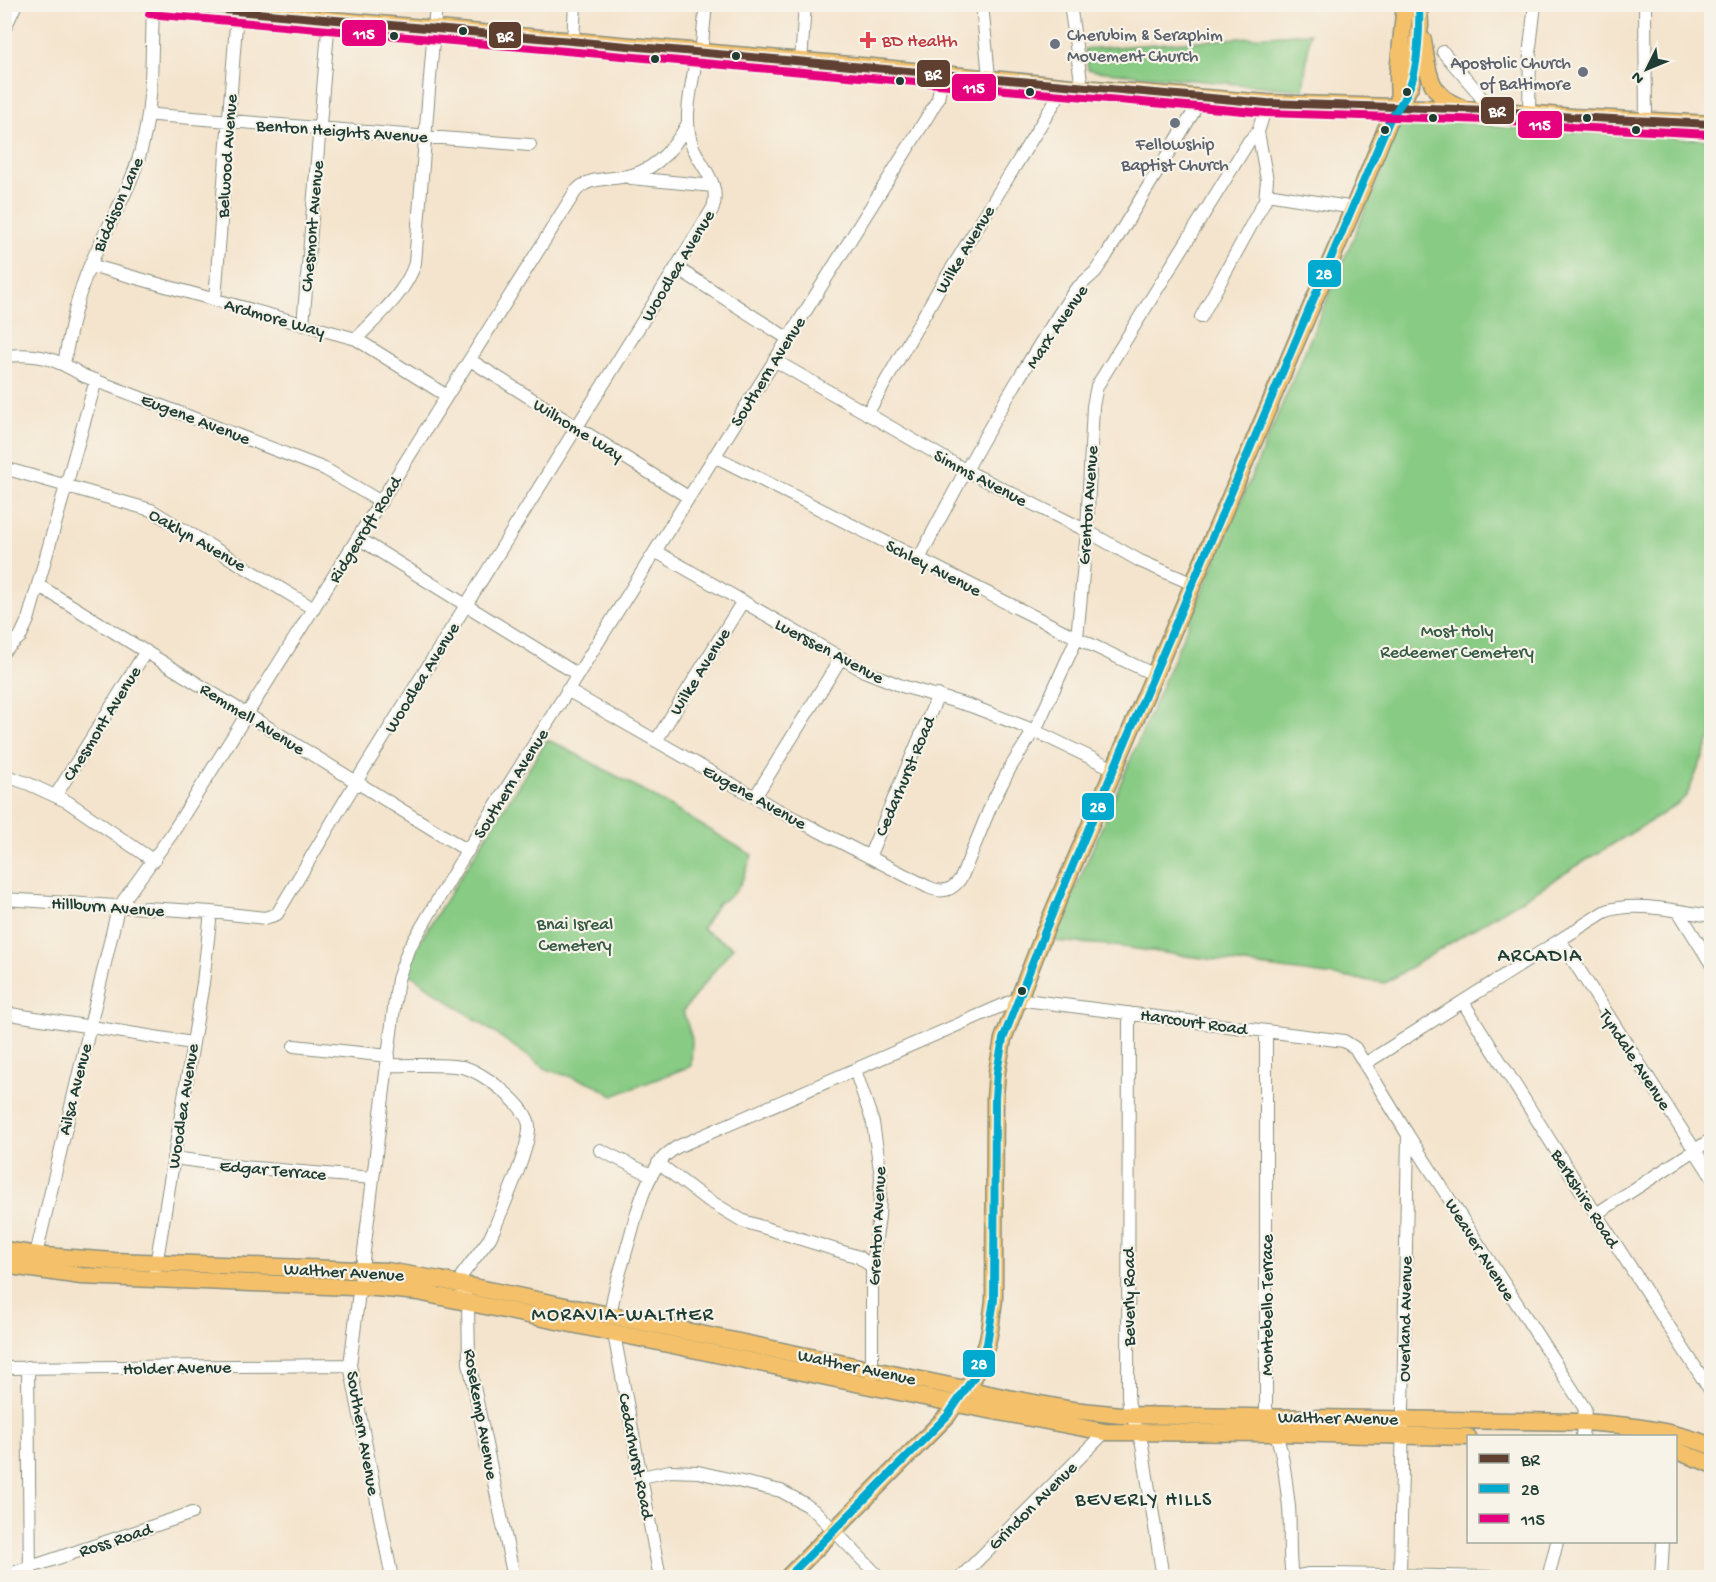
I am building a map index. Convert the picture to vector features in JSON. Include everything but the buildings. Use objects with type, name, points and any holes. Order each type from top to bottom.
[{"type":"main road","points":[[1399,107],[1398,73],[1405,4]]},
{"type":"main road","points":[[1419,4],[1428,77],[1434,87],[1450,103],[1466,109]]},
{"type":"main road","points":[[152,5],[942,75],[989,77],[1064,87],[1267,103],[1490,110],[1646,122],[1712,124]]},
{"type":"main road","points":[[787,1578],[957,1404],[980,1364],[987,1344],[994,1300],[996,1079],[1003,1039],[1017,999],[1390,119],[1411,84],[1420,26]]},
{"type":"main road","name":"Walther Avenue","points":[[4,1250],[81,1276],[155,1270],[363,1269],[387,1271],[1073,1410],[1132,1415],[1268,1416],[1402,1427],[1467,1437]]},
{"type":"main road","name":"Walther Avenue","points":[[4,1265],[34,1262]]},
{"type":"main road","name":"Walther Avenue","points":[[155,1270],[418,1292],[957,1404],[1105,1432],[1276,1433],[1402,1427],[1583,1429],[1641,1427],[1673,1435]]},
{"type":"main road","points":[[611,1315],[614,1334]]},
{"type":"main road","name":"Walther Avenue","points":[[1677,1436],[1712,1446]]},
{"type":"main road","points":[[1677,1451],[1712,1464]]},
{"type":"street","points":[[4,30],[16,4]]},
{"type":"street","points":[[356,339],[401,291],[413,270],[436,4]]},
{"type":"street","points":[[573,41],[575,4]]},
{"type":"street","name":"Woodlea Avenue","points":[[155,1270],[203,983],[211,912],[265,918],[277,914],[465,604],[713,208],[716,197],[711,178],[693,147],[688,123],[706,4]]},
{"type":"street","points":[[801,62],[805,4]]},
{"type":"street","points":[[982,4],[989,77]]},
{"type":"street","points":[[1070,4],[1082,88]]},
{"type":"street","points":[[1529,114],[1530,47],[1535,4]]},
{"type":"street","points":[[1645,4],[1646,122]]},
{"type":"street","name":"Biddison Lane","points":[[64,364],[78,297],[90,264],[135,170],[141,151],[148,114],[152,5]]},
{"type":"street","name":"Belwood Avenue","points":[[215,300],[237,12]]},
{"type":"street","name":"Chesmont Avenue","points":[[303,325],[328,31],[326,19]]},
{"type":"street","points":[[1443,52],[1490,110]]},
{"type":"street","name":"Southern Avenue","points":[[392,1578],[350,1365],[398,979],[404,960],[416,935],[567,690],[938,99],[942,75]]},
{"type":"street","name":"Wilke Avenue","points":[[867,414],[939,289],[1064,87]]},
{"type":"street","name":"Marx Avenue","points":[[919,559],[965,470],[1071,297],[1077,288],[1095,272],[1106,256],[1193,113],[1199,97]]},
{"type":"street","points":[[1201,317],[1260,211],[1267,194],[1267,180],[1258,132],[1267,103]]},
{"type":"street","name":"Benton Heights Avenue","points":[[154,115],[530,145]]},
{"type":"street","name":"Ridgecroft Road","points":[[624,177],[650,168],[663,158],[680,139],[688,123]]},
{"type":"street","name":"Grenton Avenue","points":[[947,891],[962,876],[992,803],[1042,715],[1077,638],[1093,406],[1097,386],[1249,141],[1258,132]]},
{"type":"street","name":"Ridgecroft Road","points":[[118,908],[154,861],[248,715],[575,192],[586,182],[624,177],[713,186]]},
{"type":"street","points":[[1267,194],[1354,208]]},
{"type":"street","name":"Ardmore Way","points":[[90,264],[356,339],[447,396]]},
{"type":"street","points":[[677,268],[787,338]]},
{"type":"street","name":"Eugene Avenue","points":[[4,356],[33,354],[64,364],[96,380],[325,469],[381,502]]},
{"type":"street","name":"Wilhome Way","points":[[470,360],[688,497]]},
{"type":"street","name":"Simms Avenue","points":[[774,360],[965,470],[1140,561],[1193,584]]},
{"type":"street","points":[[4,651],[15,643],[25,630],[96,380]]},
{"type":"street","name":"Schley Avenue","points":[[714,456],[1155,675]]},
{"type":"street","name":"Oaklyn Avenue","points":[[4,468],[151,510],[314,609]]},
{"type":"street","points":[[358,538],[578,674]]},
{"type":"street","name":"Luerssen Avenue","points":[[655,551],[841,658],[882,679],[938,695],[1033,730],[1114,769]]},
{"type":"street","name":"Remmell Avenue","points":[[38,585],[468,851]]},
{"type":"street","name":"Wilke Avenue","points":[[656,741],[742,601]]},
{"type":"street","name":"Chesmont Avenue","points":[[56,795],[146,651]]},
{"type":"street","points":[[755,797],[841,658]]},
{"type":"street","name":"Eugene Avenue","points":[[567,690],[755,797],[928,887],[937,891],[947,891]]},
{"type":"street","name":"Cedarhurst Road","points":[[869,857],[938,695]]},
{"type":"street","points":[[4,775],[56,795],[154,861]]},
{"type":"street","name":"Hillburn Avenue","points":[[4,899],[118,908],[211,912]]},
{"type":"street","points":[[1366,1063],[1604,912],[1630,906],[1712,916]]},
{"type":"street","name":"Ailsa Avenue","points":[[34,1262],[118,908]]},
{"type":"street","points":[[1678,912],[1712,964]]},
{"type":"street","name":"Tyndale Avenue","points":[[1560,940],[1712,1178]]},
{"type":"street","points":[[611,1315],[621,1269],[640,1204],[651,1175],[669,1151],[1017,999]]},
{"type":"street","name":"Harcourt Road","points":[[1017,999],[1344,1041],[1356,1048],[1366,1063]]},
{"type":"street","name":"Berkshire Road","points":[[1463,1002],[1712,1393]]},
{"type":"street","points":[[4,1013],[192,1043]]},
{"type":"street","name":"Beverly Road","points":[[1129,1013],[1127,1358],[1129,1406],[1142,1445],[1163,1578]]},
{"type":"street","name":"Montebello Terrace","points":[[1266,1031],[1266,1408],[1276,1433],[1289,1508],[1290,1577]]},
{"type":"street","points":[[294,1046],[389,1061],[461,1067],[473,1071],[513,1099],[523,1110],[528,1123],[526,1145],[493,1233],[462,1275],[460,1284]]},
{"type":"street","name":"Weaver Avenue","points":[[1366,1063],[1408,1135],[1585,1409],[1583,1429]]},
{"type":"street","name":"Grenton Avenue","points":[[855,1070],[873,1123],[880,1160],[881,1193],[873,1268],[871,1386]]},
{"type":"street","name":"Overland Avenue","points":[[1408,1135],[1402,1427],[1408,1576]]},
{"type":"street","points":[[1596,1214],[1712,1139]]},
{"type":"street","points":[[600,1150],[651,1175]]},
{"type":"street","name":"Edgar Terrace","points":[[174,1158],[243,1167],[373,1178]]},
{"type":"street","points":[[658,1163],[703,1197],[743,1221],[859,1257],[873,1268]]},
{"type":"street","name":"Rosekemp Avenue","points":[[460,1284],[468,1302],[469,1363],[514,1578]]},
{"type":"street","name":"Cedarhurst Road","points":[[614,1334],[660,1578]]},
{"type":"street","name":"Holder Avenue","points":[[4,1368],[350,1365]]},
{"type":"street","points":[[28,1367],[30,1572]]},
{"type":"street","name":"Grindon Avenue","points":[[960,1578],[1105,1432]]},
{"type":"street","points":[[641,1477],[684,1470],[781,1491],[805,1504],[834,1530],[880,1578]]},
{"type":"street","name":"Ross Road","points":[[4,1576],[30,1572],[192,1513]]},
{"type":"street","points":[[1290,1577],[1331,1574],[1547,1578],[1557,1543]]},
{"type":"street","points":[[1661,1578],[1663,1543]]},
{"type":"green space","points":[[1310,33],[1303,90],[1095,71],[1088,69],[1085,49]]},
{"type":"green space","name":"Most Holy Redeemer Cemetery","points":[[1401,118],[1711,140],[1712,735],[1687,795],[1667,811],[1385,983],[1107,945],[1053,941],[1381,173],[1388,147]]},
{"type":"green space","name":"Bnai Isreal Cemetery","points":[[547,740],[637,787],[752,855],[744,877],[736,890],[718,903],[702,929],[733,947],[683,1011],[692,1039],[691,1066],[613,1096],[592,1083],[548,1070],[407,972],[423,936]]},
{"type":"transit line","name":"BR","points":[[156,4],[1267,103],[1490,110],[1712,124]]},
{"type":"transit line","name":"28","points":[[787,1578],[948,1415],[974,1377],[987,1344],[994,1300],[995,1098],[1003,1039],[1045,931],[1390,119],[1410,86],[1417,58],[1419,4]]},
{"type":"transit line","name":"115","points":[[149,14],[1266,113],[1489,120],[1711,134]]},
{"type":"place","name":"BD Health","points":[[868,40]]},
{"type":"place","name":"Cherubim & Seraphim Movement Church","points":[[1055,44]]},
{"type":"place","name":"Apostolic Church of Baltimore","points":[[1583,72]]},
{"type":"place","name":"Fellowship Baptist Church","points":[[1175,123]]},
{"type":"district","name":"ARCADIA","points":[[1540,954]]},
{"type":"district","name":"MORAVIA-WALTHER","points":[[623,1313]]},
{"type":"district","name":"BEVERLY HILLS","points":[[1144,1498]]}]
